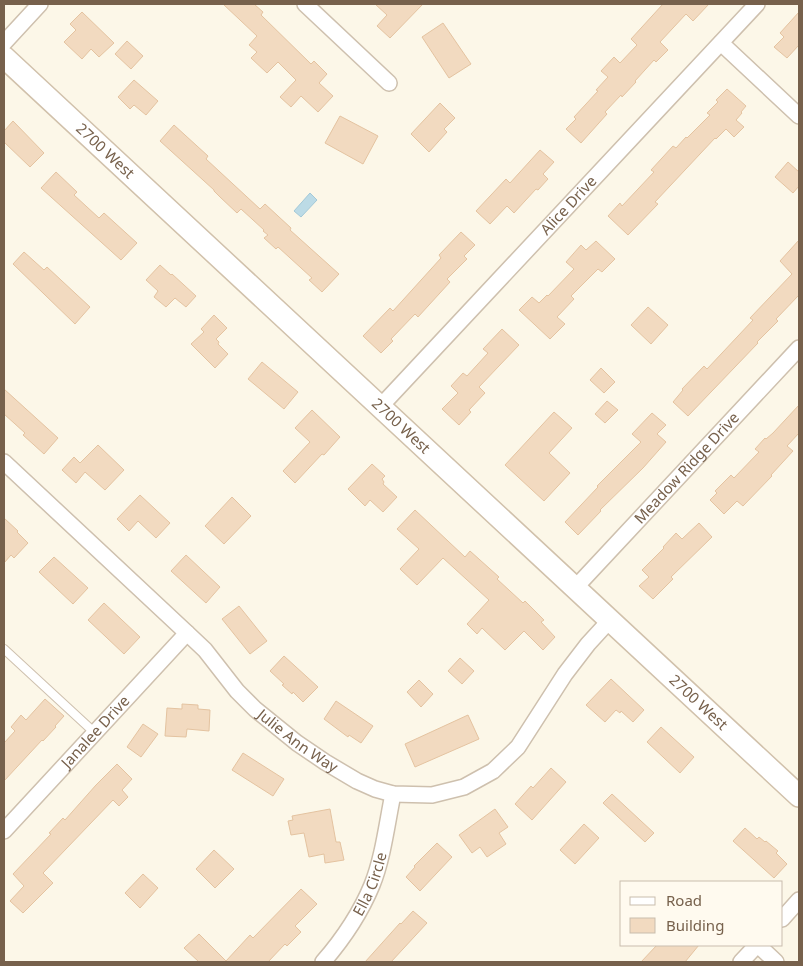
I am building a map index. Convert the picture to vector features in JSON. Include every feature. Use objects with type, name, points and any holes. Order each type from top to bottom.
[{"type":"main road","name":"2700 West","points":[[4,57],[799,796]]},
{"type":"street","points":[[4,43],[40,4]]},
{"type":"street","points":[[304,4],[389,83]]},
{"type":"street","name":"Alice Drive","points":[[380,407],[757,4]]},
{"type":"street","points":[[721,42],[799,116]]},
{"type":"street","name":"Meadow Ridge Drive","points":[[575,588],[799,348]]},
{"type":"street","name":"Julie Ann Way","points":[[4,462],[187,633],[204,650],[237,691],[275,726],[325,762],[357,781],[393,794],[432,795],[464,786],[493,771],[518,746],[565,674],[588,644],[610,620]]},
{"type":"street","name":"Janalee Drive","points":[[4,831],[187,633]]},
{"type":"street","name":"Ella Circle","points":[[323,962],[340,943],[357,916],[373,883],[393,794]]},
{"type":"street","points":[[783,918],[799,900]]},
{"type":"street","points":[[741,962],[757,946]]},
{"type":"street","points":[[759,946],[776,962]]},
{"type":"lane","points":[[4,649],[95,733]]},
{"type":"water","points":[[310,193],[317,200],[301,217],[294,211]]},
{"type":"building","points":[[223,4],[254,4],[263,12],[261,15],[311,64],[314,61],[327,74],[319,83],[333,96],[318,112],[301,96],[291,107],[280,97],[296,80],[278,62],[267,73],[251,58],[257,52],[249,45],[257,36]]},
{"type":"building","points":[[375,4],[423,4],[390,38],[377,26],[387,15]]},
{"type":"building","points":[[663,4],[709,4],[693,21],[686,14],[660,42],[668,50],[656,62],[654,60],[622,97],[621,95],[605,112],[607,114],[581,143],[566,129],[608,77],[601,71],[614,57],[620,63],[637,45],[631,39]]},
{"type":"building","points":[[82,12],[114,43],[99,57],[91,49],[82,59],[64,42],[76,30],[70,24]]},
{"type":"building","points":[[799,12],[799,45],[787,58],[774,47],[784,37],[780,33]]},
{"type":"building","points":[[443,23],[471,64],[449,78],[422,37]]},
{"type":"building","points":[[127,41],[143,56],[131,69],[115,54]]},
{"type":"building","points":[[134,80],[158,101],[146,115],[134,105],[130,109],[118,97]]},
{"type":"building","points":[[727,89],[746,106],[736,120],[744,127],[734,137],[726,129],[715,138],[655,202],[658,204],[628,235],[608,216],[620,203],[622,206],[654,172],[651,170],[673,146],[676,148],[710,115],[707,113]]},
{"type":"building","points":[[440,103],[455,118],[444,129],[447,132],[429,152],[411,134]]},
{"type":"building","points":[[340,116],[378,136],[363,164],[325,143]]},
{"type":"building","points":[[13,121],[44,153],[30,167],[4,142],[4,131]]},
{"type":"building","points":[[174,125],[208,156],[206,159],[260,209],[265,204],[291,228],[290,230],[339,274],[322,292],[309,280],[312,278],[278,247],[276,249],[264,238],[268,235],[264,230],[241,209],[237,213],[160,141]]},
{"type":"building","points":[[540,150],[554,162],[543,174],[548,179],[514,213],[507,206],[490,224],[476,211],[506,179],[510,183]]},
{"type":"building","points":[[788,162],[799,172],[799,186],[793,193],[775,177]]},
{"type":"building","points":[[56,172],[77,192],[74,195],[99,218],[104,213],[137,243],[121,260],[41,188]]},
{"type":"building","points":[[461,232],[475,245],[464,256],[467,259],[447,279],[450,282],[418,317],[415,314],[391,339],[393,341],[381,353],[363,336],[390,308],[393,311],[441,258],[439,255]]},
{"type":"building","points":[[799,240],[799,295],[776,319],[778,321],[758,343],[688,416],[673,402],[682,389],[704,366],[707,369],[753,320],[750,318],[792,274],[780,261]]},
{"type":"building","points":[[596,241],[615,259],[602,272],[598,269],[571,296],[574,299],[557,317],[565,324],[550,339],[519,310],[532,297],[539,303],[548,296],[574,269],[566,262],[581,245],[586,250]]},
{"type":"building","points":[[24,252],[44,270],[47,267],[90,307],[75,324],[13,264]]},
{"type":"building","points":[[160,265],[196,296],[186,307],[175,298],[166,307],[154,297],[158,291],[146,280]]},
{"type":"building","points":[[648,307],[668,325],[651,344],[631,325]]},
{"type":"building","points":[[214,315],[227,328],[216,339],[219,342],[218,344],[228,354],[215,368],[191,344],[204,332],[201,329]]},
{"type":"building","points":[[502,329],[519,345],[479,387],[485,393],[469,410],[471,412],[459,425],[442,409],[458,393],[451,386],[463,373],[467,376],[488,353],[483,349]]},
{"type":"building","points":[[262,362],[298,392],[284,409],[248,379]]},
{"type":"building","points":[[601,368],[615,382],[604,393],[590,380]]},
{"type":"building","points":[[4,389],[58,438],[44,454],[4,414]]},
{"type":"building","points":[[607,401],[618,410],[605,423],[595,414]]},
{"type":"building","points":[[799,405],[799,433],[787,446],[793,451],[743,506],[737,501],[724,514],[710,500],[717,493],[715,491],[731,475],[734,478],[759,452],[755,449]]},
{"type":"building","points":[[312,410],[340,437],[295,483],[283,471],[310,442],[295,428]]},
{"type":"building","points":[[554,412],[572,428],[549,453],[570,473],[544,501],[505,465]]},
{"type":"building","points":[[652,413],[666,425],[657,434],[666,442],[578,535],[565,522],[597,486],[641,442],[632,434]]},
{"type":"building","points":[[98,445],[124,470],[105,490],[85,472],[76,483],[62,470],[74,457],[80,463]]},
{"type":"building","points":[[372,464],[385,476],[382,479],[383,484],[397,497],[383,512],[370,500],[365,506],[348,489]]},
{"type":"building","points":[[140,495],[170,523],[156,538],[138,521],[129,531],[117,519]]},
{"type":"building","points":[[232,497],[251,516],[224,544],[205,526]]},
{"type":"building","points":[[415,510],[465,557],[470,551],[499,577],[497,579],[523,603],[525,601],[544,620],[541,622],[555,637],[543,650],[524,631],[505,650],[482,628],[477,634],[467,624],[489,600],[443,558],[417,585],[400,569],[419,549],[397,529]]},
{"type":"building","points":[[4,518],[28,543],[14,558],[11,555],[4,563]]},
{"type":"building","points":[[699,523],[712,537],[671,577],[673,579],[653,599],[639,586],[649,577],[642,570],[676,533],[682,539]]},
{"type":"building","points":[[186,555],[220,587],[206,603],[171,571]]},
{"type":"building","points":[[54,557],[88,588],[73,604],[39,572]]},
{"type":"building","points":[[104,603],[140,637],[124,654],[88,620]]},
{"type":"building","points":[[239,606],[267,641],[250,654],[222,619]]},
{"type":"building","points":[[284,656],[318,687],[303,702],[282,685],[284,684],[270,671]]},
{"type":"building","points":[[460,658],[474,671],[462,684],[448,671]]},
{"type":"building","points":[[611,679],[644,710],[633,722],[621,711],[620,713],[616,710],[605,722],[586,705]]},
{"type":"building","points":[[419,680],[433,694],[421,707],[407,692]]},
{"type":"building","points":[[45,699],[64,716],[56,727],[4,781],[4,743],[15,731],[11,727],[21,715],[26,720]]},
{"type":"building","points":[[336,701],[373,726],[361,743],[349,735],[348,737],[324,719]]},
{"type":"building","points":[[182,704],[198,705],[198,709],[210,710],[209,731],[187,729],[186,737],[165,736],[167,708],[182,709]]},
{"type":"building","points":[[468,715],[479,739],[415,767],[405,744]]},
{"type":"building","points":[[143,724],[158,734],[141,757],[127,747]]},
{"type":"building","points":[[661,727],[694,757],[680,773],[647,742]]},
{"type":"building","points":[[243,753],[284,779],[273,796],[232,770]]},
{"type":"building","points":[[117,764],[132,779],[122,790],[128,797],[119,806],[113,800],[43,873],[53,883],[23,913],[10,901],[24,886],[13,874],[51,834],[49,833],[63,818],[65,820]]},
{"type":"building","points":[[551,768],[566,782],[532,820],[515,804]]},
{"type":"building","points":[[612,794],[654,833],[645,842],[603,803]]},
{"type":"building","points":[[330,809],[336,842],[340,842],[344,860],[325,863],[324,854],[309,857],[304,833],[291,835],[288,821],[293,820],[292,816]]},
{"type":"building","points":[[495,809],[508,827],[499,833],[506,844],[487,857],[480,847],[472,853],[459,835]]},
{"type":"building","points":[[584,824],[599,838],[575,864],[560,850]]},
{"type":"building","points":[[745,828],[757,839],[759,837],[766,841],[778,851],[776,853],[787,864],[774,878],[733,841]]},
{"type":"building","points":[[437,843],[452,857],[420,891],[406,877]]},
{"type":"building","points":[[214,850],[234,869],[215,888],[196,869]]},
{"type":"building","points":[[143,874],[158,888],[140,908],[125,893]]},
{"type":"building","points":[[301,889],[317,904],[295,926],[301,932],[287,946],[285,944],[268,962],[199,962],[184,948],[199,934],[226,961],[250,935],[253,938]]},
{"type":"building","points":[[413,911],[427,923],[391,962],[365,962],[400,923]]},
{"type":"building","points":[[656,946],[698,946],[685,962],[641,962]]}]
